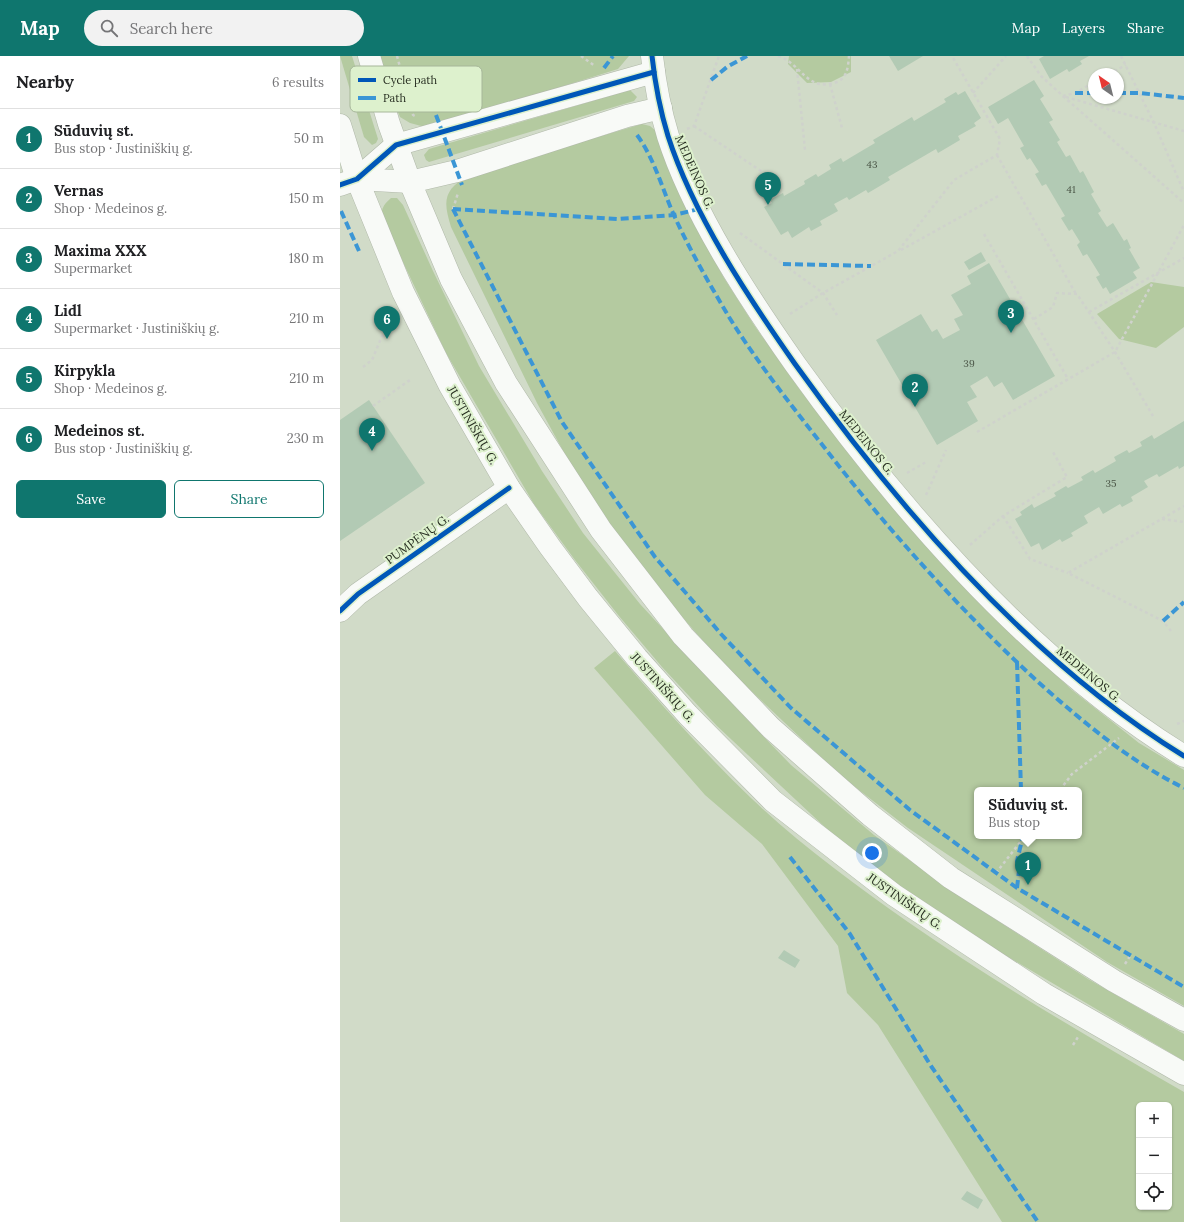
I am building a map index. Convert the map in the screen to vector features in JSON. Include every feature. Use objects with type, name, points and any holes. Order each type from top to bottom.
[{"type":"main road","points":[[369,56],[372,66]]},
{"type":"main road","points":[[348,182],[396,145],[653,64]]},
{"type":"main road","name":"MEDEINOS G.","points":[[653,64],[668,136],[678,163],[699,209],[729,263],[755,305],[784,349],[822,401],[864,454],[967,574],[1021,628],[1065,669],[1102,700],[1151,736],[1184,756]]},
{"type":"main road","points":[[348,182],[410,182],[457,171],[627,116],[661,108]]},
{"type":"main road","points":[[386,112],[396,145],[410,182],[451,279],[506,384],[601,530],[683,636],[771,728],[870,815],[951,878],[1114,981],[1184,1020]]},
{"type":"main road","name":"JUSTINIŠKIŲ G.","points":[[340,126],[348,182],[450,386],[509,488],[550,547],[637,658],[688,715],[774,801],[894,896],[1044,994],[1184,1074]]},
{"type":"main road","name":"PUMPĖNŲ G.","points":[[340,611],[358,594],[509,488]]},
{"type":"path","points":[[397,56],[400,66]]},
{"type":"path","points":[[581,56],[598,69]]},
{"type":"path","points":[[683,131],[694,126],[719,56]]},
{"type":"path","points":[[778,56],[787,57],[807,78],[824,86],[840,82],[848,71],[849,56]]},
{"type":"path","points":[[952,56],[1000,139],[997,155],[1077,294],[1115,352],[1153,416]]},
{"type":"path","points":[[973,93],[1006,56]]},
{"type":"path","points":[[1027,56],[1041,76],[1184,203]]},
{"type":"path","points":[[1121,56],[1154,123],[1184,192]]},
{"type":"path","points":[[1119,68],[1126,64]]},
{"type":"path","points":[[797,69],[805,150]]},
{"type":"path","points":[[830,84],[842,128]]},
{"type":"path","points":[[1063,96],[1074,93],[1088,85]]},
{"type":"path","points":[[1063,96],[1184,131]]},
{"type":"path","points":[[694,126],[764,173]]},
{"type":"path","points":[[898,251],[954,180],[997,155]]},
{"type":"path","points":[[790,314],[823,293],[1000,195]]},
{"type":"path","points":[[977,432],[1115,352],[1184,226]]},
{"type":"path","points":[[740,233],[823,293],[837,315]]},
{"type":"path","points":[[984,234],[1068,379]]},
{"type":"path","points":[[1089,312],[1184,258]]},
{"type":"path","points":[[1034,319],[1053,307],[1057,293],[1077,294]]},
{"type":"path","points":[[362,367],[372,360],[382,336],[388,332]]},
{"type":"path","points":[[373,406],[410,380]]},
{"type":"path","points":[[926,495],[946,450]]},
{"type":"path","points":[[970,545],[1003,516],[1067,477],[1053,452]]},
{"type":"path","points":[[907,473],[926,462]]},
{"type":"path","points":[[1068,573],[1184,506]]},
{"type":"path","points":[[1003,516],[1030,559],[1068,573],[1163,621],[1171,631]]},
{"type":"path","points":[[1162,519],[1184,522]]},
{"type":"path","points":[[1177,724],[1184,721]]},
{"type":"path","points":[[1062,787],[1072,774],[1111,744]]},
{"type":"path","points":[[996,873],[1023,839]]},
{"type":"green space","points":[[340,56],[352,56],[355,66],[350,66],[350,90]]},
{"type":"green space","points":[[380,56],[629,56],[618,69],[482,111],[482,66],[383,66]]},
{"type":"green space","points":[[789,56],[851,56],[851,72],[831,82],[807,83],[788,64]]},
{"type":"green space","points":[[630,90],[637,97],[634,101],[429,162],[426,160],[424,155],[429,149]]},
{"type":"green space","points":[[357,112],[370,112],[378,139],[376,143],[372,145],[364,137]]},
{"type":"green space","points":[[398,112],[480,112],[445,123],[425,127],[410,123],[400,117]]},
{"type":"green space","points":[[642,124],[650,126],[656,131],[702,238],[724,278],[754,325],[800,390],[858,465],[997,620],[1072,690],[1139,743],[1184,770],[1184,1006],[1107,962],[908,828],[841,776],[728,669],[668,601],[616,536],[578,478],[537,403],[451,227],[446,203],[447,197],[450,191],[460,180],[469,175]]},
{"type":"green space","points":[[391,198],[397,198],[403,205],[479,366],[542,471],[583,533],[640,604],[791,765],[874,835],[973,905],[1088,979],[1184,1034],[1184,1061],[978,939],[892,881],[827,829],[717,726],[662,667],[575,560],[534,504],[446,353],[383,220],[383,208]]},
{"type":"green space","points":[[1151,282],[1184,287],[1184,327],[1156,348],[1119,339],[1097,314]]},
{"type":"green space","points":[[615,651],[733,781],[769,815],[827,863],[908,922],[975,967],[1079,1031],[1184,1092],[1184,1222],[1002,1222],[878,1025],[847,993],[838,946],[762,844],[705,795],[594,668]]},
{"type":"building","points":[[889,56],[923,56],[898,71]]},
{"type":"building","points":[[1044,56],[1089,56],[1080,61],[1082,64],[1069,72],[1067,69],[1050,79],[1039,59]]},
{"type":"building","points":[[1034,80],[1044,96],[1040,99],[1053,120],[1049,122],[1060,140],[1057,142],[1066,157],[1070,155],[1080,173],[1083,171],[1094,192],[1091,194],[1101,211],[1098,213],[1107,227],[1113,223],[1124,241],[1127,239],[1131,248],[1129,249],[1140,268],[1133,272],[1137,278],[1110,294],[1106,287],[1103,289],[1096,277],[1100,275],[1087,254],[1083,256],[1077,245],[1080,242],[1072,229],[1069,231],[1061,218],[1065,216],[1046,184],[1042,186],[1035,174],[1039,172],[1030,158],[1027,160],[1020,148],[1024,146],[1008,118],[998,124],[988,107]]},
{"type":"building","points":[[965,91],[981,118],[974,123],[976,126],[958,136],[960,140],[938,153],[936,149],[888,177],[890,180],[868,193],[866,190],[849,200],[847,197],[834,204],[838,211],[820,221],[822,225],[811,231],[809,227],[792,238],[788,231],[781,235],[764,207],[772,203],[770,200],[783,193],[784,196],[805,184],[804,181],[816,174],[818,177],[831,169],[829,165],[841,158],[843,162],[875,143],[873,140],[912,117],[914,121],[946,102],[944,99],[956,92],[958,95]]},
{"type":"building","points":[[981,252],[986,261],[969,270],[964,262]]},
{"type":"building","points":[[989,263],[1055,376],[1013,400],[1002,382],[994,387],[987,376],[970,386],[977,397],[967,402],[978,421],[937,445],[876,340],[921,314],[932,332],[937,329],[943,339],[960,330],[954,319],[963,315],[951,295],[971,284],[967,276]]},
{"type":"building","points":[[369,400],[425,483],[340,541],[340,420]]},
{"type":"building","points":[[1184,421],[1184,466],[1179,469],[1178,466],[1159,477],[1157,474],[1144,481],[1148,487],[1131,497],[1133,501],[1122,507],[1120,504],[1103,514],[1099,507],[1084,516],[1088,523],[1071,533],[1073,536],[1062,542],[1060,539],[1042,550],[1039,543],[1031,547],[1015,519],[1022,515],[1020,512],[1032,504],[1034,508],[1056,496],[1054,493],[1066,486],[1068,488],[1083,480],[1081,477],[1093,470],[1095,473],[1116,461],[1114,457],[1127,450],[1129,453],[1142,446],[1140,442],[1152,435],[1154,439]]},
{"type":"building","points":[[784,950],[800,960],[795,968],[778,958]]},
{"type":"building","points":[[967,1191],[983,1200],[978,1209],[961,1199]]},
{"type":"marked path","points":[[604,68],[613,56]]},
{"type":"marked path","points":[[711,80],[727,67],[747,56]]},
{"type":"marked path","points":[[1075,93],[1088,93]]},
{"type":"marked path","points":[[1124,93],[1140,93],[1184,98]]},
{"type":"marked path","points":[[436,115],[462,185]]},
{"type":"marked path","points":[[637,135],[653,163],[673,213],[686,240],[729,317],[775,383],[824,447],[899,539],[980,626],[1037,681],[1107,740],[1144,766],[1184,788]]},
{"type":"marked path","points":[[453,209],[562,422],[655,557],[721,634],[791,708],[910,810],[1017,888],[1184,987]]},
{"type":"marked path","points":[[453,209],[618,219],[674,215],[699,209]]},
{"type":"marked path","points":[[341,211],[359,251]]},
{"type":"marked path","points":[[783,264],[871,266]]},
{"type":"marked path","points":[[1163,621],[1184,602]]},
{"type":"marked path","points":[[1017,662],[1021,787]]},
{"type":"marked path","points":[[1017,888],[1019,871],[1017,861],[1022,839]]},
{"type":"marked path","points":[[790,857],[850,934],[931,1066],[1038,1222]]},
{"type":"cycle path","points":[[652,56],[658,96],[668,136],[692,195],[707,225],[723,254],[759,311],[835,419],[923,527],[971,579],[1021,629],[1073,675],[1128,718],[1184,756]]},
{"type":"cycle path","points":[[340,185],[357,179],[396,145],[654,72]]},
{"type":"cycle path","points":[[340,611],[358,594],[509,488]]},
{"type":"place","name":"Kirpykla","points":[[768,205]]},
{"type":"place","name":"Maxima XXX","points":[[1011,333]]},
{"type":"place","name":"Medeinos st.","points":[[387,339]]},
{"type":"place","name":"Vernas","points":[[915,407]]},
{"type":"place","name":"Lidl","points":[[372,451]]},
{"type":"place","name":"Sūduvių st.","points":[[1028,885]]}]
